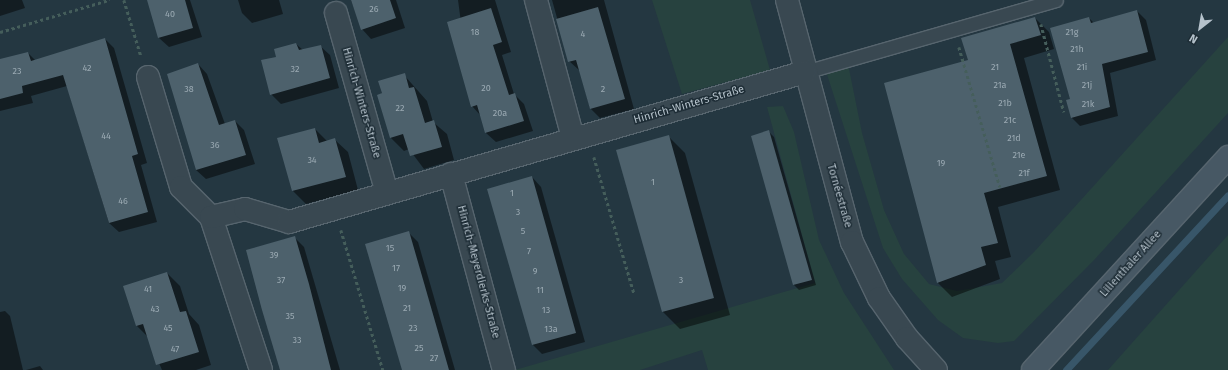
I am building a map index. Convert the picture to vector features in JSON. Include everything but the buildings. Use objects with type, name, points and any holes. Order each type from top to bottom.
[{"type":"main road","name":"Lilienthaler Allee","points":[[1034,370],[1228,157]]},
{"type":"street","points":[[536,0],[573,138]]},
{"type":"street","name":"Tornéestraße","points":[[787,0],[805,72],[852,242],[879,298],[907,338],[936,370]]},
{"type":"street","name":"Hinrich-Winters-Straße","points":[[336,13],[387,193]]},
{"type":"street","name":"Hinrich-Winters-Straße","points":[[211,217],[245,209],[289,222],[573,138],[805,72]]},
{"type":"street","points":[[148,77],[181,187],[211,217],[261,370]]},
{"type":"street","name":"Hinrich-Meyerdierks-Straße","points":[[451,174],[504,370]]},
{"type":"lane","points":[[805,72],[1056,0]]},
{"type":"path","points":[[0,32],[109,0]]},
{"type":"path","points":[[124,0],[148,77]]},
{"type":"path","points":[[1036,6],[1064,112]]},
{"type":"path","points":[[954,30],[1000,187]]},
{"type":"path","points":[[603,130],[594,160],[634,293]]},
{"type":"path","points":[[335,208],[383,370]]},
{"type":"green space","points":[[652,0],[750,0],[770,70],[682,94]]},
{"type":"green space","points":[[1228,37],[1228,113],[1095,259],[1014,341],[998,343],[963,338],[938,320],[902,279],[883,248],[823,62],[847,59],[862,133],[884,210],[904,254],[929,284],[957,291],[1002,283],[1034,252]]},
{"type":"green space","points":[[783,106],[794,132],[819,240],[844,293],[894,370],[708,370],[702,350],[640,370],[515,370],[815,283],[767,107]]},
{"type":"green space","points":[[1228,235],[1228,370],[1108,370]]},
{"type":"waterway","points":[[1066,370],[1228,195]]}]
